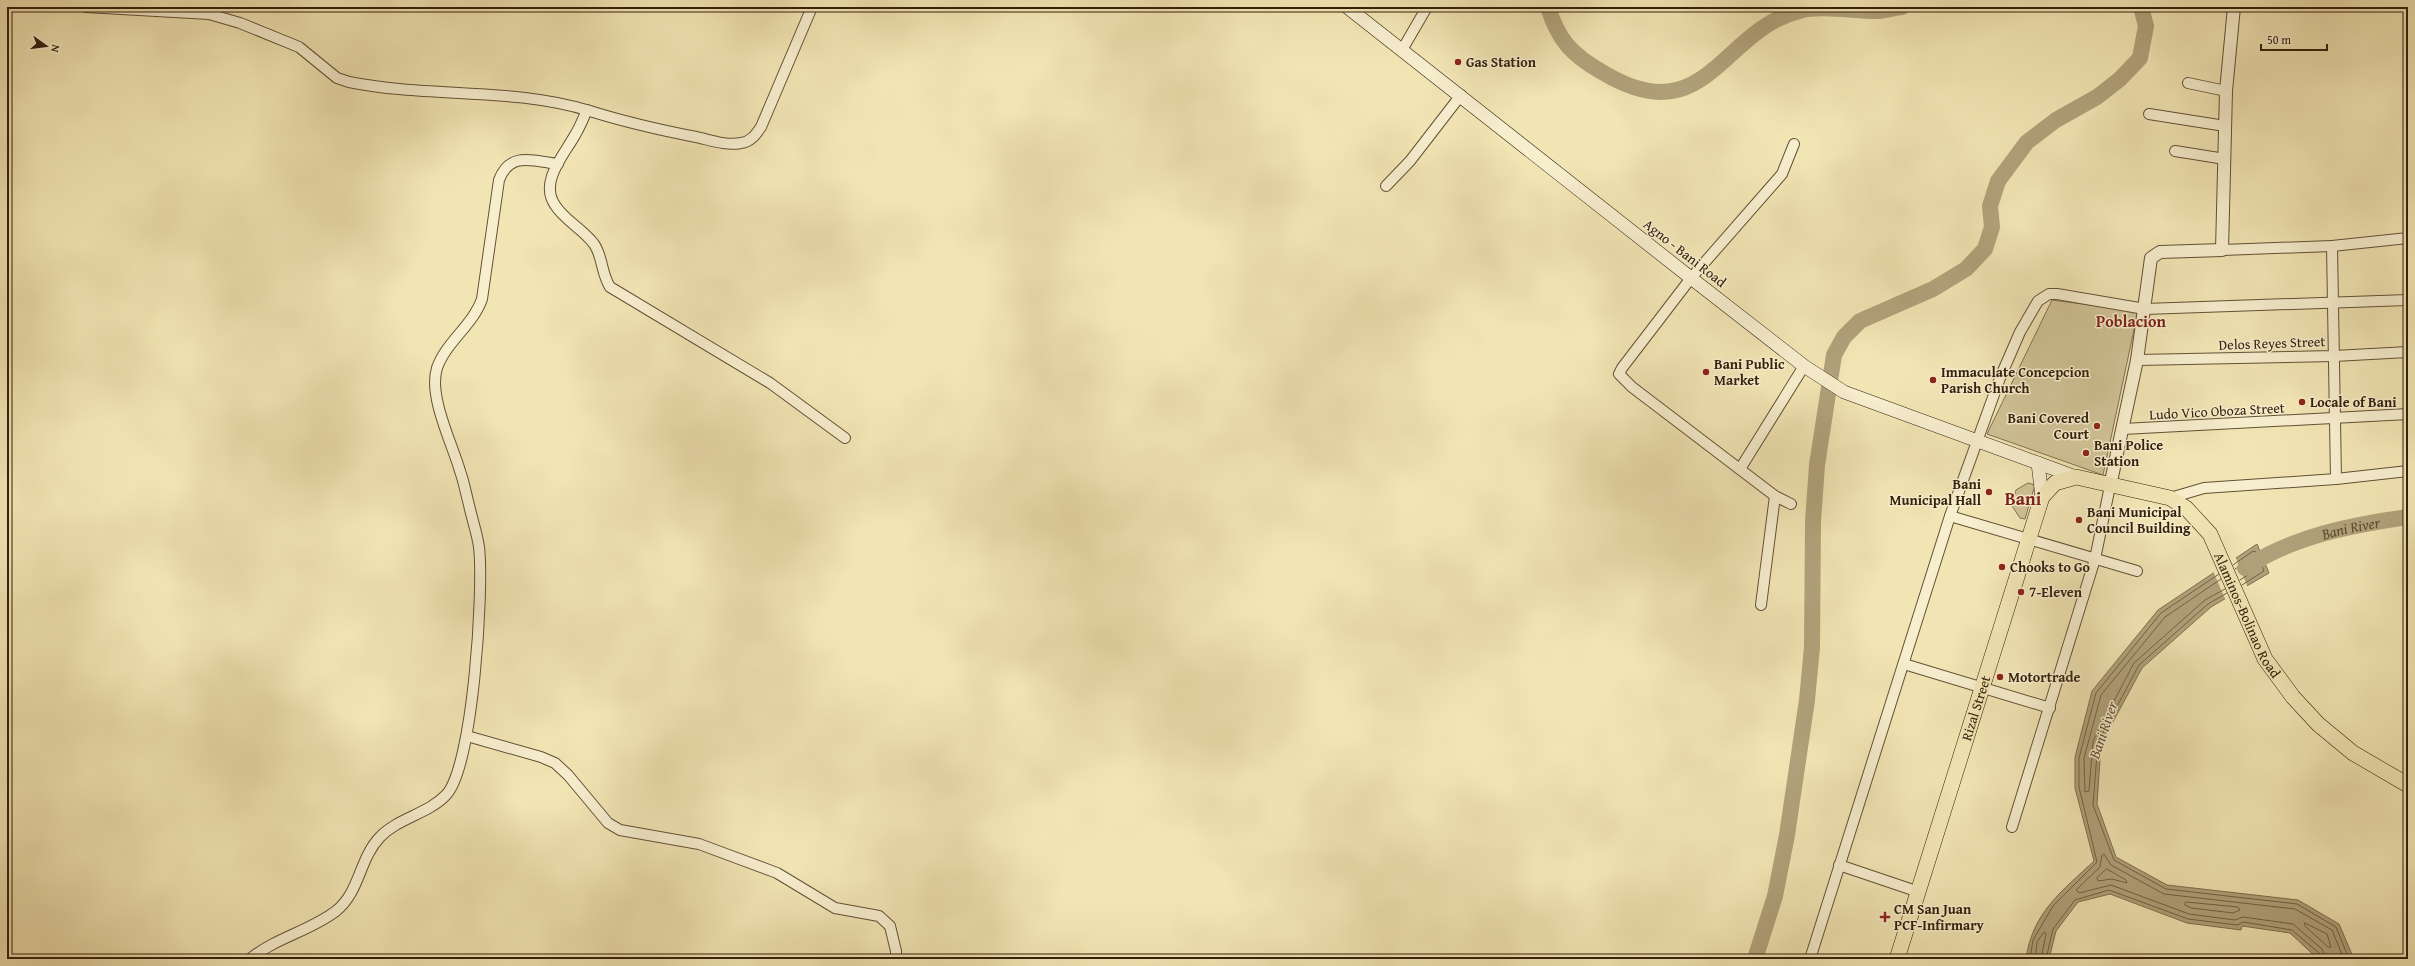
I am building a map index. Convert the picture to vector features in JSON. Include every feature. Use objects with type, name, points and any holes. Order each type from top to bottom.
[{"type":"main road","name":"Agno - Bani Road","points":[[1347,7],[1461,95],[1691,278],[1807,367],[1844,392],[2076,477]]},
{"type":"main road","points":[[2038,463],[2042,497]]},
{"type":"main road","name":"Alaminos-Bolinao Road","points":[[2076,477],[2110,486],[2170,498],[2186,508],[2202,523],[2210,534],[2265,659],[2293,697],[2318,724],[2353,753],[2408,785]]},
{"type":"main road","name":"Rizal Street","points":[[1897,959],[1919,892],[1981,686],[2042,497],[2055,483],[2076,477]]},
{"type":"street","points":[[86,7],[209,14],[240,23],[298,47],[337,78],[360,84],[470,95],[522,97],[587,110],[633,124],[730,144],[747,142],[754,137],[761,126],[812,7]]},
{"type":"street","points":[[1402,50],[1427,7]]},
{"type":"street","points":[[2222,250],[2226,91],[2234,7]]},
{"type":"street","points":[[2188,83],[2226,91]]},
{"type":"street","points":[[1386,186],[1410,161],[1461,95]]},
{"type":"street","points":[[587,110],[558,164],[550,183],[550,195],[555,206],[592,242],[599,252],[604,278],[610,286],[770,383],[845,438]]},
{"type":"street","points":[[2149,114],[2225,126]]},
{"type":"street","points":[[1792,504],[1776,496],[1740,469],[1632,387],[1619,374],[1691,278],[1782,174],[1794,144]]},
{"type":"street","points":[[2174,151],[2225,159]]},
{"type":"street","points":[[250,959],[334,912],[345,903],[353,892],[379,838],[387,831],[437,802],[452,787],[467,736],[474,682],[480,596],[479,547],[460,471],[438,403],[435,383],[437,368],[446,353],[478,312],[482,299],[499,180],[503,170],[510,162],[518,160],[558,164]]},
{"type":"street","points":[[2012,827],[2050,708],[2094,559],[2138,360],[2149,264],[2155,255],[2160,252],[2332,246],[2408,238]]},
{"type":"street","points":[[2332,246],[2336,479]]},
{"type":"street","points":[[1810,959],[1950,516],[2000,378],[2020,332],[2043,297],[2057,294],[2145,309],[2332,304],[2408,300]]},
{"type":"street","name":"Delos Reyes Street","points":[[2138,360],[2334,356],[2408,352]]},
{"type":"street","points":[[1740,469],[1807,367]]},
{"type":"street","name":"Ludo Vico Oboza Street","points":[[2123,429],[2408,414]]},
{"type":"street","points":[[2170,498],[2204,488],[2336,479],[2408,471]]},
{"type":"street","points":[[1761,605],[1776,496]]},
{"type":"street","points":[[1950,516],[2137,571]]},
{"type":"street","points":[[1904,664],[2050,708]]},
{"type":"street","points":[[467,736],[540,757],[554,763],[568,775],[608,823],[620,830],[699,844],[777,873],[835,908],[879,916],[890,926],[896,951],[896,959]]},
{"type":"street","points":[[1839,865],[1919,892]]},
{"type":"shaded area","points":[[2052,300],[2138,311],[2103,475],[1987,434]]},
{"type":"shaded area","points":[[2028,483],[2035,485],[2025,519],[2020,518],[2012,506],[2016,490]]},
{"type":"water","points":[[2257,544],[2269,573],[2211,607],[2142,668],[2101,744],[2097,804],[2116,857],[2167,885],[2298,900],[2339,924],[2354,959],[2318,959],[2290,933],[2242,926],[2241,930],[2187,923],[2110,894],[2078,902],[2056,931],[2049,959],[2026,959],[2029,943],[2035,928],[2050,904],[2094,861],[2075,788],[2075,757],[2092,691],[2158,610]]},
{"type":"pier","points":[[2235,556],[2248,588],[2226,601],[2213,571]]},
{"type":"waterway","points":[[1548,7],[1556,29],[1562,38],[1574,53],[1591,66],[1637,88],[1666,92],[1689,86],[1710,73],[1750,38],[1772,22],[1799,11],[1816,8],[1878,11],[1902,7]]},
{"type":"waterway","points":[[1755,959],[1775,896],[1787,835],[1807,700],[1812,647],[1813,522],[1817,465],[1834,355],[1844,337],[1860,321],[1933,289],[1966,269],[1985,249],[1992,227],[1990,206],[1998,181],[2027,142],[2056,120],[2097,97],[2120,79],[2140,58],[2146,26],[2141,7]]},
{"type":"waterway","name":"Bani River","points":[[2245,568],[2263,557],[2303,540],[2344,528],[2408,517]]},
{"type":"place","name":"Gas Station","points":[[1458,62]]},
{"type":"place","name":"Bani Public Market","points":[[1706,372]]},
{"type":"place","name":"Immaculate Concepcion Parish Church","points":[[1933,380]]},
{"type":"place","name":"Locale of Bani","points":[[2302,402]]},
{"type":"place","name":"Bani Covered Court","points":[[2097,426]]},
{"type":"place","name":"Bani Police Station","points":[[2086,453]]},
{"type":"place","name":"Bani Municipal Hall","points":[[1989,492]]},
{"type":"place","name":"Bani Municipal Council Building","points":[[2079,520]]},
{"type":"place","name":"Chooks to Go","points":[[2002,567]]},
{"type":"place","name":"7-Eleven","points":[[2021,592]]},
{"type":"place","name":"Motortrade","points":[[2000,677]]},
{"type":"place","name":"CM San Juan PCF-Infirmary","points":[[1885,917]]},
{"type":"district","name":"Poblacion","points":[[2131,321]]},
{"type":"district","name":"Bani","points":[[2023,498]]}]
